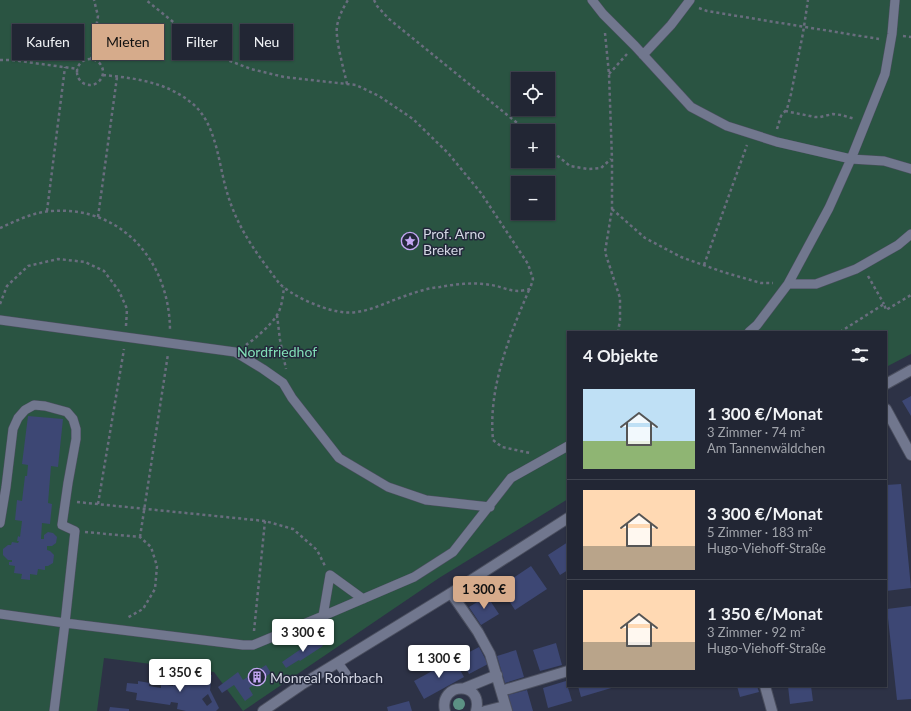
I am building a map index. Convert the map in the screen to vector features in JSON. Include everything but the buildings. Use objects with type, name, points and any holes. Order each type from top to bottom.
[{"type":"street","points":[[887,383],[911,370]]},
{"type":"street","points":[[887,411],[911,455]]},
{"type":"street","points":[[263,711],[567,519]]},
{"type":"street","points":[[451,593],[478,632],[490,654],[497,675],[506,709],[485,711]]},
{"type":"street","points":[[501,691],[567,671]]},
{"type":"street","points":[[445,711],[444,701],[447,694],[455,689],[465,688],[497,675]]},
{"type":"street","points":[[765,687],[772,711]]},
{"type":"street","points":[[465,688],[471,691],[476,697],[478,704],[476,711]]},
{"type":"lane","points":[[592,0],[603,14],[643,54],[691,107],[727,126],[773,141],[851,159],[884,161],[911,169]]},
{"type":"lane","points":[[643,54],[671,25],[689,0]]},
{"type":"lane","points":[[750,331],[757,325],[788,284],[829,208],[851,159],[885,74],[891,41],[895,0]]},
{"type":"lane","points":[[788,284],[816,284],[862,266],[898,245],[911,234]]},
{"type":"lane","points":[[0,320],[235,352],[283,383],[292,398],[339,458],[388,487],[426,500],[490,507]]},
{"type":"lane","points":[[0,523],[13,429],[18,418],[25,410],[34,405],[54,407],[67,412],[73,419],[76,429],[76,439],[62,525],[75,531],[54,711]]},
{"type":"lane","points":[[0,614],[243,645],[253,645],[414,577],[453,552],[490,507],[511,478],[567,447]]},
{"type":"lane","points":[[323,616],[330,575],[363,599]]},
{"type":"lane","points":[[338,663],[346,674]]},
{"type":"path","points":[[91,60],[98,16],[94,0]]},
{"type":"path","points":[[146,0],[214,55],[251,69],[284,77],[356,85],[379,96],[413,119],[448,153],[482,193],[528,264],[533,279],[510,335],[494,395],[491,424],[492,440],[502,447],[530,452],[546,459]]},
{"type":"path","points":[[347,84],[337,27],[342,11],[348,0]]},
{"type":"path","points":[[374,0],[377,6],[389,19],[518,124]]},
{"type":"path","points":[[689,0],[695,7],[707,11],[891,41]]},
{"type":"path","points":[[773,141],[791,94],[808,0]]},
{"type":"path","points":[[603,14],[609,74],[612,159],[612,208],[605,252],[620,298],[620,320],[618,331]]},
{"type":"path","points":[[609,74],[635,46]]},
{"type":"path","points":[[0,60],[12,60],[78,69]]},
{"type":"path","points":[[91,60],[102,66],[103,75],[95,84],[87,84],[81,80],[78,69],[83,62],[91,60]]},
{"type":"path","points":[[47,211],[65,67]]},
{"type":"path","points":[[103,75],[136,78],[156,83],[178,93],[194,105],[204,118],[213,137],[220,156],[224,181],[231,206],[239,225],[252,248],[280,284],[296,296],[335,311],[356,313],[406,295],[458,284],[490,285],[516,291],[530,289]]},
{"type":"path","points":[[98,218],[117,77]]},
{"type":"path","points":[[785,111],[815,117],[834,114],[841,115],[865,123]]},
{"type":"path","points":[[704,265],[751,134]]},
{"type":"path","points":[[555,154],[570,166],[588,169],[601,168],[612,159]]},
{"type":"path","points":[[612,208],[645,238],[681,256],[724,272],[760,283],[788,284]]},
{"type":"path","points":[[0,228],[34,214],[47,211],[70,211],[91,215],[110,222],[126,232],[142,247],[161,280],[167,299],[170,319],[170,343],[140,537]]},
{"type":"path","points":[[0,304],[8,286],[28,266],[58,259],[85,262],[104,271],[119,291],[127,309],[125,338],[98,504]]},
{"type":"path","points":[[862,266],[886,310],[911,295]]},
{"type":"path","points":[[235,352],[254,340],[277,314],[282,301],[284,287]]},
{"type":"path","points":[[842,331],[884,304]]},
{"type":"path","points":[[277,314],[286,370]]},
{"type":"path","points":[[65,501],[265,520],[293,529],[316,550],[330,575]]},
{"type":"path","points":[[253,645],[265,520]]},
{"type":"path","points":[[75,531],[140,537],[151,547],[158,566],[155,589],[143,609],[127,617],[123,630]]},
{"type":"green space","name":"Nordfriedhof","points":[[0,0],[911,0],[911,354],[887,366],[887,331],[567,331],[567,500],[439,578],[243,711],[214,672],[104,658],[97,711],[0,711]]},
{"type":"place","name":"Prof. Arno Breker","points":[[410,241]]},
{"type":"place","name":"Monreal Rohrbach","points":[[257,677]]}]
